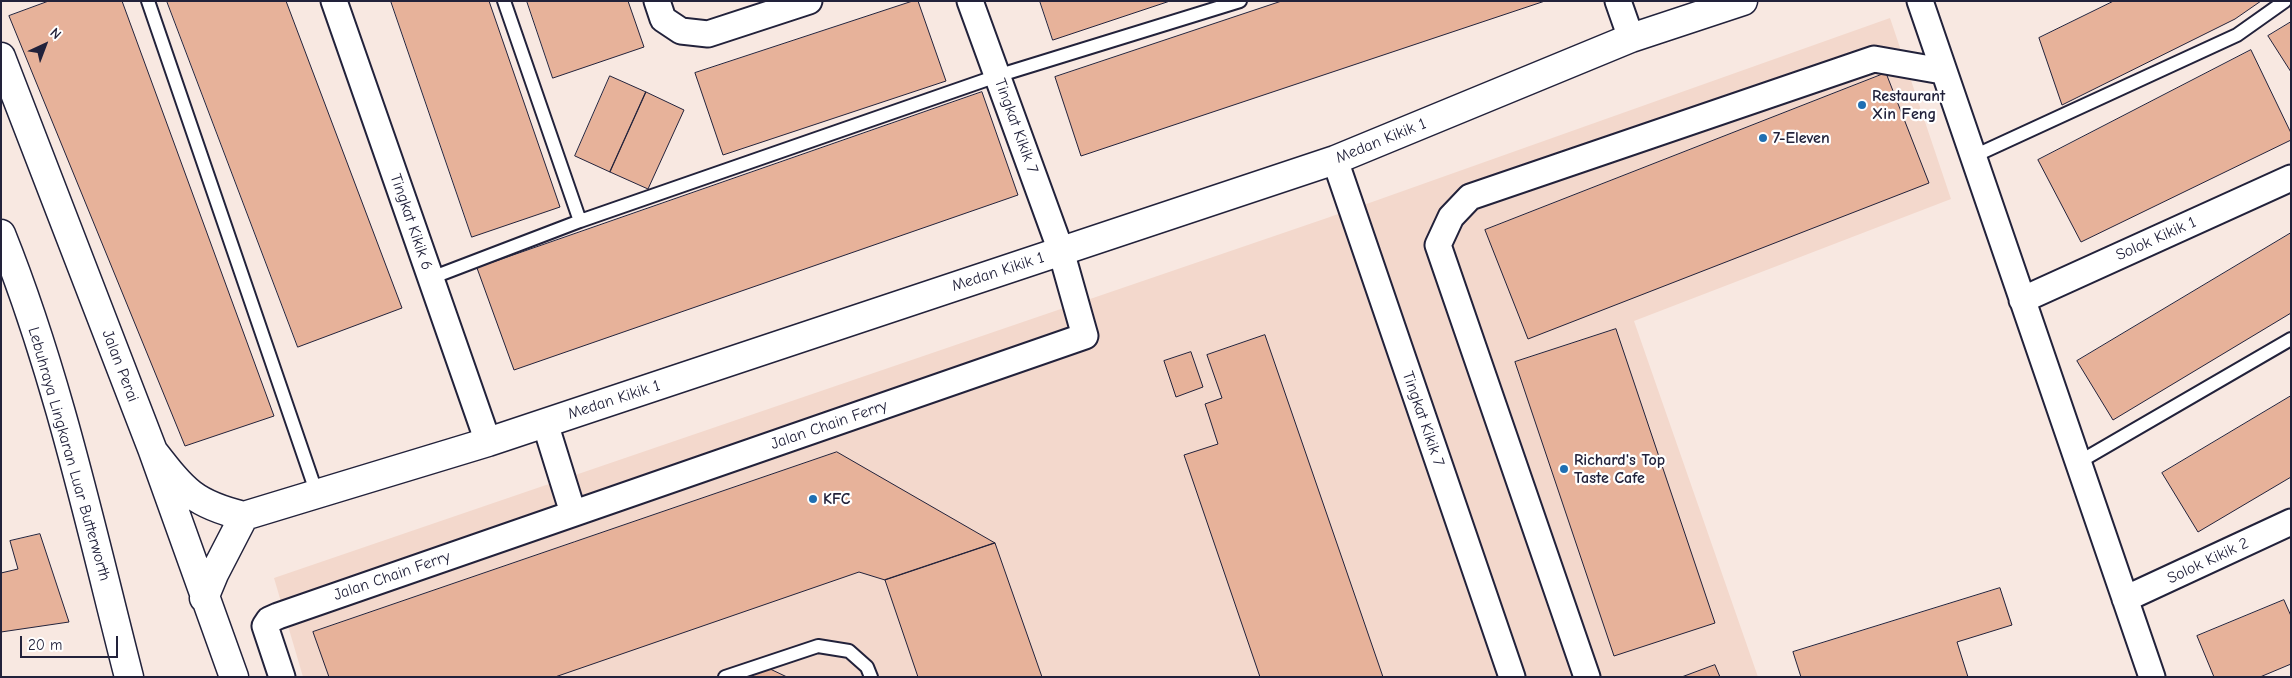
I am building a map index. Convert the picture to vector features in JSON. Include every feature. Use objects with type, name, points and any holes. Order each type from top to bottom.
[{"type":"main road","name":"Medan Kikik 1","points":[[244,516],[488,442],[1335,160],[1631,38],[1743,1]]},
{"type":"main road","name":"Jalan Perai","points":[[1,56],[154,451],[204,598],[234,677]]},
{"type":"main road","name":"Lebuhraya Lingkaran Luar Butterworth","points":[[1,234],[22,287],[62,421],[129,677]]},
{"type":"main road","points":[[154,451],[188,493],[208,506],[244,516],[214,574],[204,598]]},
{"type":"street","name":"Tingkat Kikik 6","points":[[334,1],[488,442]]},
{"type":"street","points":[[657,1],[663,19],[681,31],[708,34],[809,1]]},
{"type":"street","name":"Tingkat Kikik 7","points":[[970,1],[1061,252],[1085,336]]},
{"type":"street","points":[[1618,1],[1631,38]]},
{"type":"street","points":[[1920,1],[1942,71],[2152,677]]},
{"type":"street","points":[[1587,677],[1438,245],[1451,217],[1470,197],[1874,59],[1942,71]]},
{"type":"street","name":"Tingkat Kikik 7","points":[[1335,160],[1512,677]]},
{"type":"street","name":"Solok Kikik 1","points":[[2022,300],[2291,178]]},
{"type":"street","name":"Jalan Chain Ferry","points":[[282,677],[265,626],[269,620],[1085,336]]},
{"type":"street","points":[[545,423],[573,513]]},
{"type":"street","name":"Solok Kikik 2","points":[[2126,599],[2291,522]]},
{"type":"lane","points":[[148,1],[317,494]]},
{"type":"lane","points":[[504,1],[580,222]]},
{"type":"lane","points":[[431,278],[580,222],[997,76],[1240,1]]},
{"type":"lane","points":[[1972,157],[2237,35],[2285,1]]},
{"type":"lane","points":[[2078,462],[2291,338]]},
{"type":"lane","points":[[725,677],[818,646],[849,651],[867,667],[871,677]]},
{"type":"shaded area","points":[[1890,18],[1951,199],[1634,321],[1758,677],[303,677],[274,578],[1327,218]]},
{"type":"building","points":[[49,1],[122,1],[274,416],[185,446],[9,16]]},
{"type":"building","points":[[167,1],[286,1],[402,308],[298,347]]},
{"type":"building","points":[[391,1],[489,1],[560,207],[472,237]]},
{"type":"building","points":[[527,1],[628,1],[644,47],[553,78]]},
{"type":"building","points":[[913,1],[918,1],[946,81],[723,155],[695,73]]},
{"type":"building","points":[[1040,1],[1170,1],[1053,40]]},
{"type":"building","points":[[1282,1],[1545,1],[1081,156],[1055,77]]},
{"type":"building","points":[[2114,1],[2261,1],[2235,19],[2062,105],[2039,38]]},
{"type":"building","points":[[2291,22],[2291,72],[2268,36]]},
{"type":"building","points":[[2251,50],[2291,133],[2291,140],[2081,242],[2038,160]]},
{"type":"building","points":[[1886,73],[1929,183],[1528,339],[1485,230]]},
{"type":"building","points":[[610,76],[646,92],[610,172],[575,156]]},
{"type":"building","points":[[646,92],[684,110],[648,189],[610,172]]},
{"type":"building","points":[[982,92],[1018,195],[514,370],[477,268]]},
{"type":"building","points":[[2291,233],[2291,313],[2113,420],[2077,361]]},
{"type":"building","points":[[1616,329],[1715,623],[1614,656],[1515,362]]},
{"type":"building","points":[[1265,335],[1383,677],[1260,677],[1184,455],[1218,444],[1205,404],[1222,398],[1207,355]]},
{"type":"building","points":[[1191,352],[1203,387],[1176,397],[1164,361]]},
{"type":"building","points":[[2291,396],[2291,477],[2198,532],[2162,473]]},
{"type":"building","points":[[837,452],[995,543],[885,580],[859,572],[555,677],[329,677],[313,632]]},
{"type":"building","points":[[40,534],[69,622],[1,632],[1,573],[18,569],[10,541]]},
{"type":"building","points":[[995,543],[1042,677],[918,677],[885,580]]},
{"type":"building","points":[[2000,588],[2012,625],[1957,642],[1968,677],[1801,677],[1793,652]]},
{"type":"building","points":[[2284,600],[2291,616],[2291,664],[2260,677],[2214,677],[2197,636]]},
{"type":"building","points":[[1715,665],[1720,677],[1682,677]]},
{"type":"building","points":[[768,668],[787,677],[743,677]]},
{"type":"place","name":"Restaurant Xin Feng","points":[[1862,105]]},
{"type":"place","name":"7-Eleven","points":[[1763,138]]},
{"type":"place","name":"Richard's Top Taste Cafe","points":[[1564,469]]},
{"type":"place","name":"KFC","points":[[813,499]]}]
